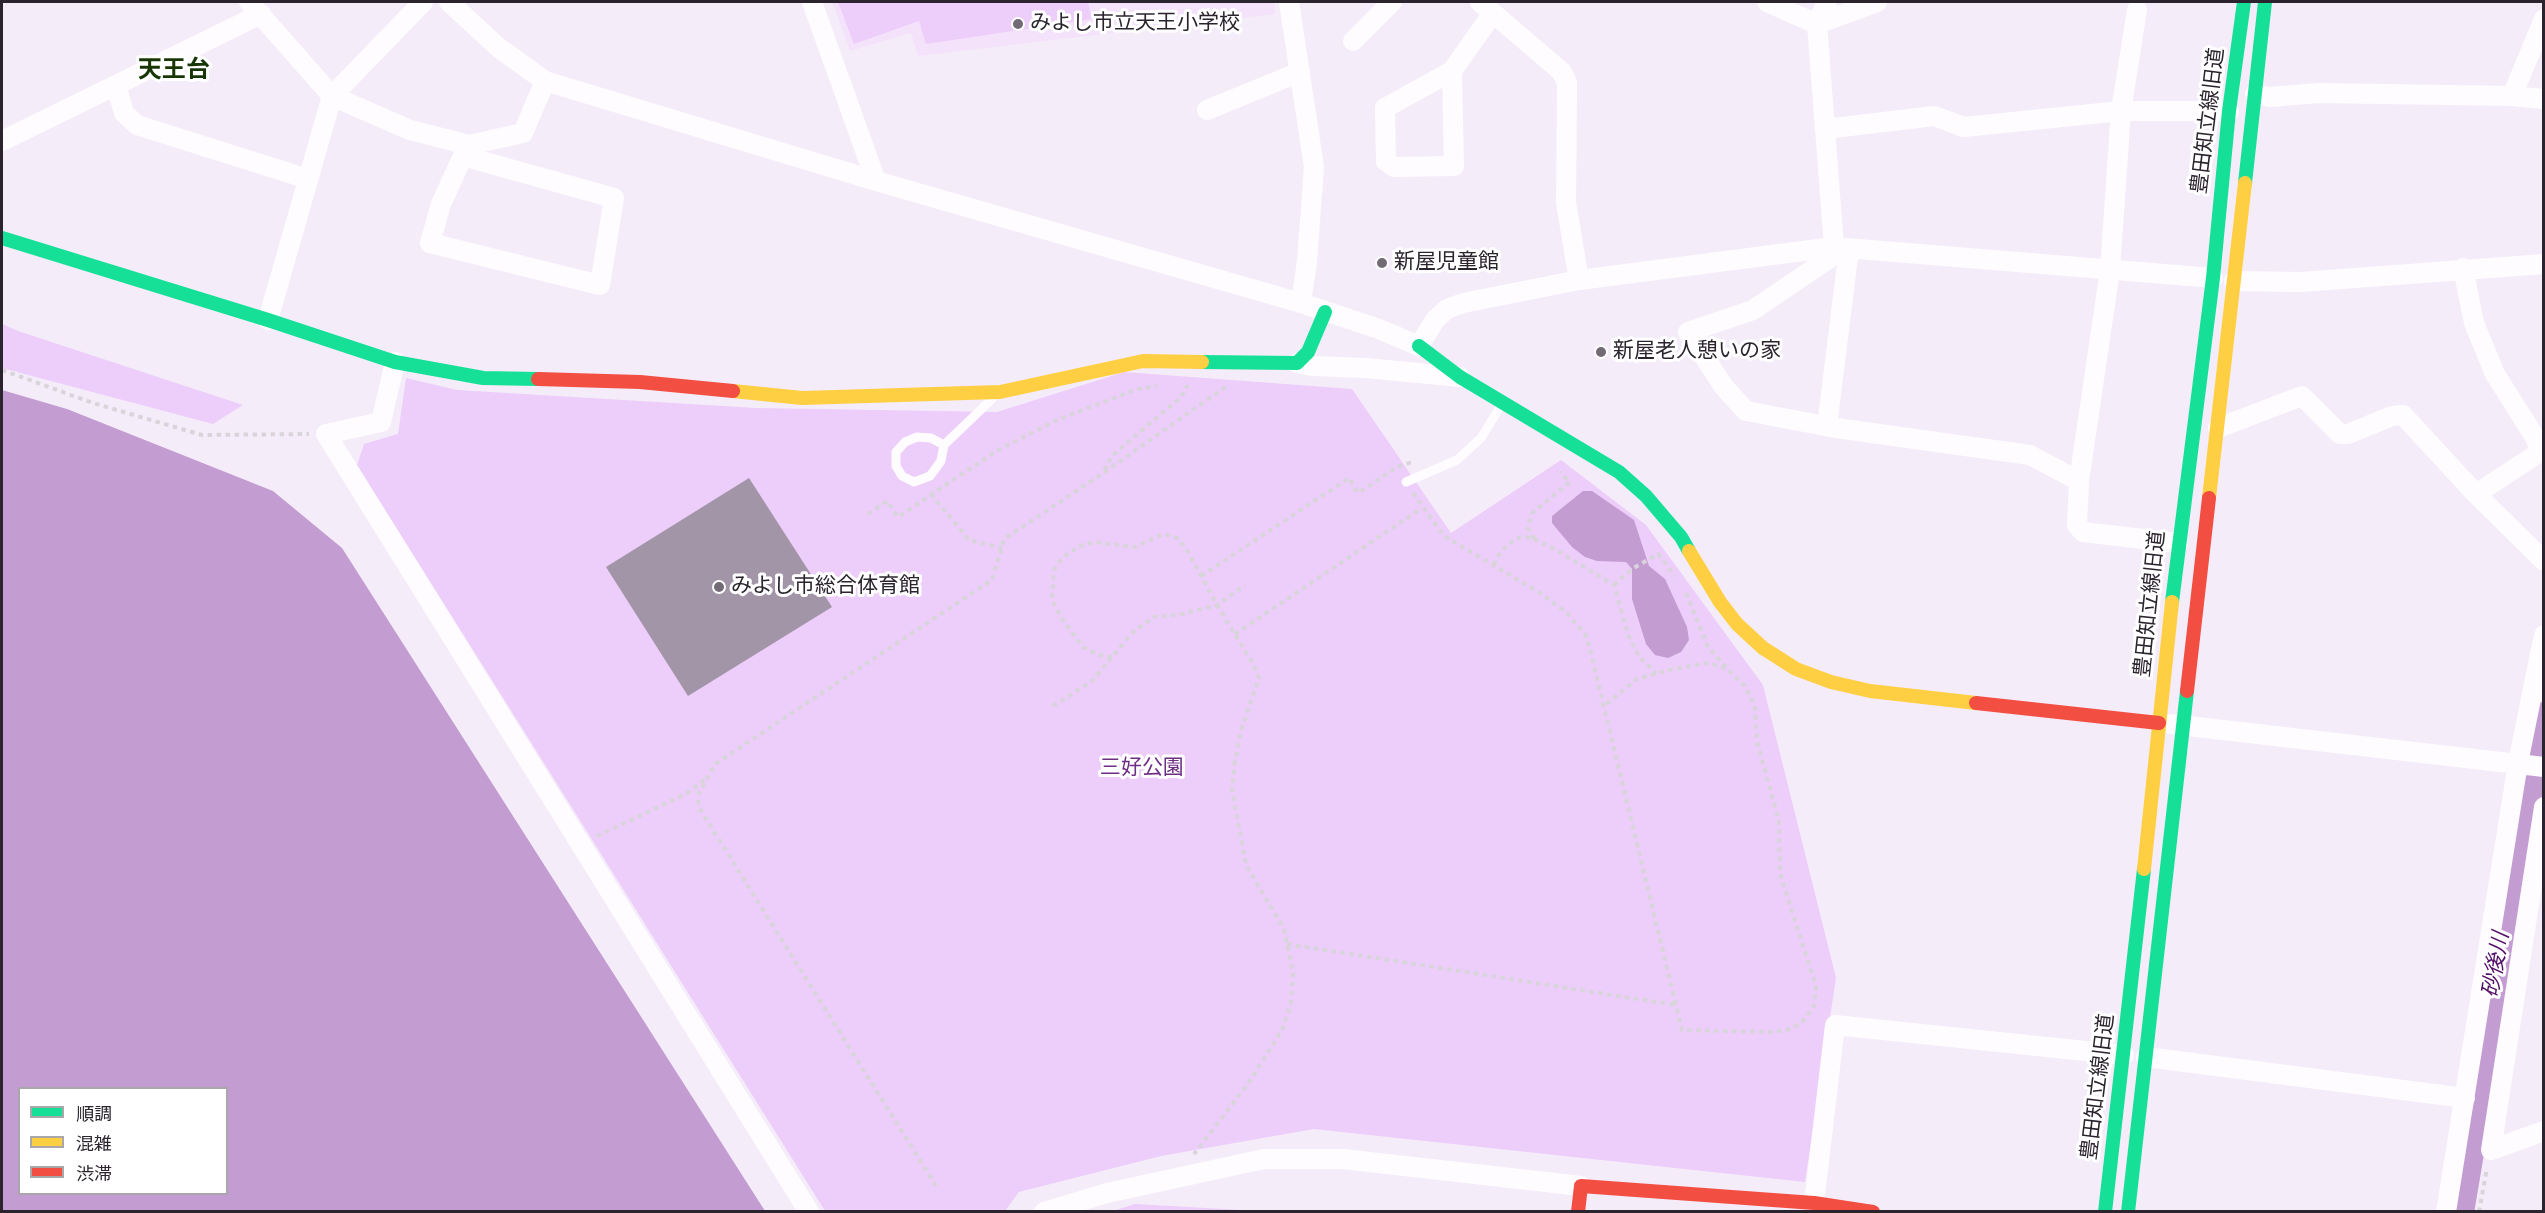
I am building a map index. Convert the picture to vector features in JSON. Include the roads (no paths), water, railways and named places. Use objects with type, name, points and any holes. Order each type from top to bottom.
[{"type":"street","points":[[268,320],[332,96],[423,2]]},
{"type":"street","points":[[449,2],[500,48],[545,81],[876,181],[1301,303],[1379,329],[1419,346],[1461,377],[1619,472],[1652,503],[1681,537],[1720,602],[1737,624],[1762,648],[1796,669],[1831,682],[1870,691],[2544,767]]},
{"type":"street","points":[[812,2],[876,181]]},
{"type":"street","points":[[1289,2],[1314,166],[1307,261],[1301,303]]},
{"type":"street","points":[[1353,41],[1392,2]]},
{"type":"street","points":[[1767,2],[1817,24],[1877,2]]},
{"type":"street","points":[[1827,2],[1817,24],[1825,129],[1842,248],[1827,426]]},
{"type":"street","name":"豊田知立線旧道","points":[[2105,1212],[2124,1055],[2178,543],[2213,278],[2229,111],[2244,2]]},
{"type":"street","name":"豊田知立線旧道","points":[[2128,1212],[2265,2]]},
{"type":"street","points":[[1452,70],[1385,108],[1386,160],[1394,167],[1454,166],[1452,70],[1487,7],[1562,72],[1567,83],[1566,203],[1579,280]]},
{"type":"street","points":[[2,141],[116,85],[255,8],[332,96],[410,130],[466,150],[614,198],[600,285],[430,243],[441,204],[466,150],[523,134],[545,81]]},
{"type":"street","points":[[2137,10],[2121,111],[2110,270],[2079,481],[2078,525],[2083,532],[2178,543]]},
{"type":"street","points":[[2512,96],[2544,19]]},
{"type":"street","points":[[1207,110],[1300,72]]},
{"type":"street","points":[[116,85],[124,113],[136,125],[308,179]]},
{"type":"street","points":[[2255,94],[2269,97],[2319,93],[2512,96],[2544,99]]},
{"type":"street","points":[[1825,129],[1934,117],[1964,127],[2121,111],[2229,111]]},
{"type":"street","points":[[2,238],[396,362],[483,378],[640,382],[802,398],[1000,392],[1143,361],[1297,363],[1461,377]]},
{"type":"street","points":[[1842,248],[1753,310],[1688,332],[1724,387],[1746,411],[1827,426],[2030,455],[2079,481]]},
{"type":"street","points":[[1419,346],[1435,320],[1447,309],[1463,303],[1579,280],[1842,248],[2213,278]]},
{"type":"street","points":[[2234,281],[2301,282],[2463,268],[2544,264]]},
{"type":"street","points":[[2463,268],[2474,323],[2495,374],[2536,439],[2539,448],[2537,454],[2476,494]]},
{"type":"street","points":[[1297,363],[1308,352],[1325,312]]},
{"type":"street","points":[[396,362],[381,422],[326,434],[808,1212]]},
{"type":"street","points":[[2218,428],[2302,396],[2340,434],[2348,434],[2398,414],[2403,415],[2476,494],[2544,561]]},
{"type":"street","points":[[2445,1212],[2518,763],[2544,634]]},
{"type":"street","points":[[2544,807],[2491,1150],[2544,1131]]},
{"type":"street","points":[[1814,1203],[1835,1025],[2124,1055]]},
{"type":"street","points":[[2146,1057],[2465,1098]]},
{"type":"street","points":[[1044,1212],[1107,1193],[1264,1159],[1302,1158],[1343,1159],[1581,1186],[1814,1203],[1873,1212]]},
{"type":"street","points":[[1578,1212],[1581,1186]]},
{"type":"lane","points":[[944,445],[931,438],[917,437],[905,442],[896,452],[896,466],[902,476],[914,482],[930,476],[941,461],[944,445],[1000,392]]},
{"type":"lane","points":[[1406,482],[1457,460],[1481,438],[1503,402]]},
{"type":"waterway","name":"砂後川","points":[[2456,1212],[2527,791],[2544,720]]},
{"type":"place","name":"みよし市立天王小学校","points":[[1018,24]]},
{"type":"place","name":"新屋児童館","points":[[1382,263]]},
{"type":"place","name":"新屋老人憩いの家","points":[[1601,352]]},
{"type":"place","name":"みよし市総合体育館","points":[[719,587]]},
{"type":"district","name":"天王台","points":[[174,71]]},
{"type":"park label","name":"三好公園","points":[[1142,769]]}]
